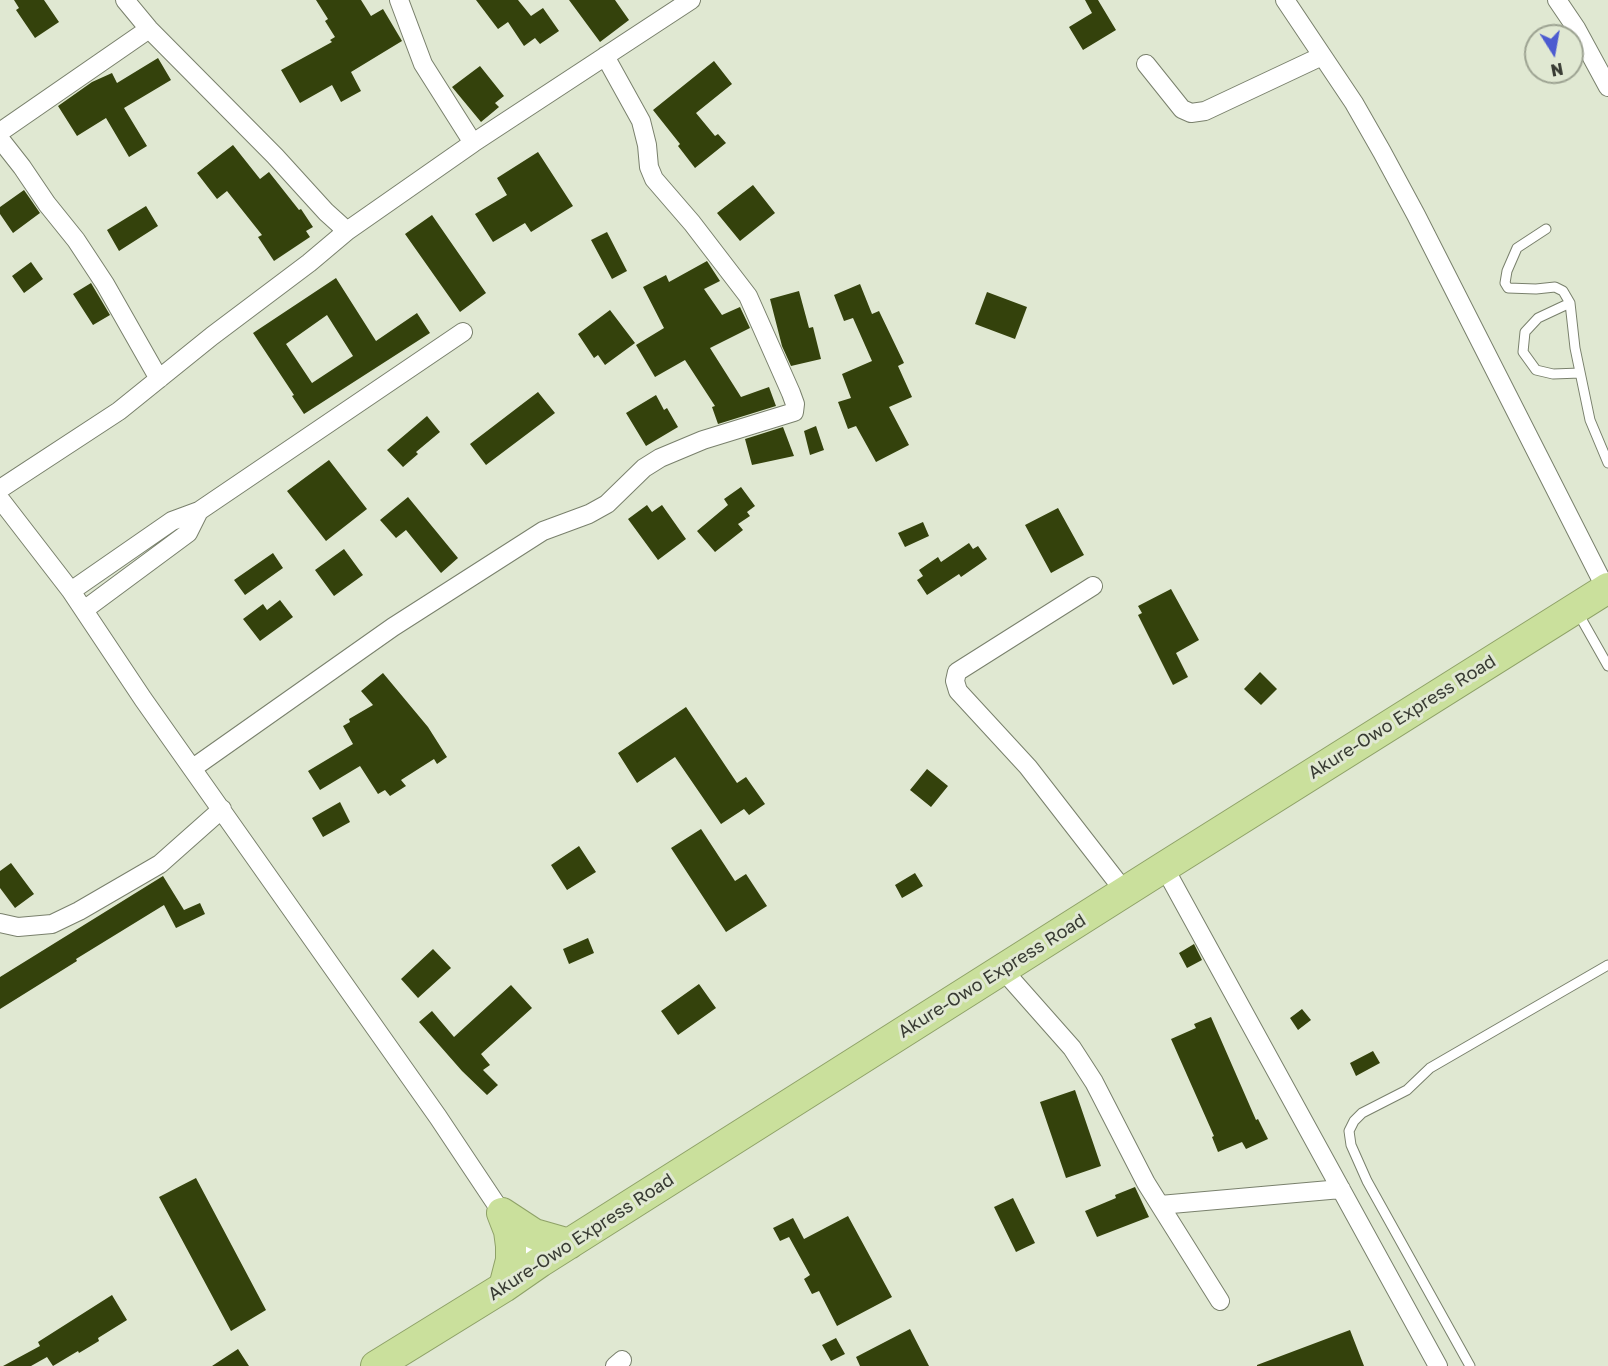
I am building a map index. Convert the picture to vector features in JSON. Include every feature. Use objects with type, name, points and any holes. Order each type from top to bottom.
[{"type":"highway","name":"Akure-Owo Express Road","points":[[376,1366],[1607,589]]},
{"type":"highway","points":[[502,1213],[534,1234],[569,1244]]},
{"type":"highway","points":[[502,1213],[509,1231],[511,1246],[511,1260],[504,1287]]},
{"type":"street","points":[[125,0],[149,29],[347,231]]},
{"type":"street","points":[[399,0],[423,64],[473,143]]},
{"type":"street","points":[[0,489],[119,411],[347,231],[473,143],[691,0]]},
{"type":"street","points":[[1285,0],[1354,103],[1416,215],[1607,589]]},
{"type":"street","points":[[1557,0],[1576,28],[1608,87]]},
{"type":"street","points":[[0,132],[149,29]]},
{"type":"street","points":[[193,768],[393,627],[543,531],[589,514],[607,504],[644,468],[660,458],[703,440],[794,412],[795,404],[791,393],[748,296],[654,178],[649,167],[647,145],[641,122],[605,56]]},
{"type":"street","points":[[1146,64],[1182,110],[1191,113],[1205,111],[1322,56]]},
{"type":"street","points":[[0,139],[46,204],[76,240],[105,284],[159,379]]},
{"type":"street","points":[[71,591],[172,521],[199,511],[463,332]]},
{"type":"street","points":[[0,499],[71,591],[143,699],[438,1117],[502,1213],[540,1262]]},
{"type":"street","points":[[84,610],[188,533],[199,511]]},
{"type":"street","points":[[1093,586],[957,672],[955,681],[958,691],[1028,767],[1125,892]]},
{"type":"street","points":[[0,922],[18,927],[52,924],[78,911],[160,864],[222,809]]},
{"type":"street","points":[[1164,867],[1438,1366]]},
{"type":"street","points":[[1003,970],[1072,1048],[1094,1082],[1146,1183],[1220,1301]]},
{"type":"street","points":[[1160,1205],[1341,1189]]},
{"type":"lane","points":[[1546,229],[1518,248],[1507,271],[1505,284],[1508,288],[1555,287],[1563,291],[1570,303],[1575,348],[1590,420],[1608,463]]},
{"type":"lane","points":[[1570,303],[1538,318],[1525,332],[1523,352],[1536,370],[1553,374],[1580,374]]},
{"type":"lane","points":[[1575,609],[1608,666]]},
{"type":"lane","points":[[1470,1366],[1367,1180],[1351,1145],[1349,1131],[1354,1121],[1362,1113],[1407,1090],[1430,1068],[1608,965]]},
{"type":"building","points":[[14,0],[44,0],[59,22],[35,38],[16,10],[19,8]]},
{"type":"building","points":[[316,0],[361,0],[371,16],[383,9],[402,41],[351,72],[361,91],[341,102],[332,85],[300,103],[281,70],[332,42],[330,40],[335,37],[325,21],[328,19]]},
{"type":"building","points":[[476,0],[518,0],[531,16],[543,8],[559,31],[540,44],[535,38],[524,46],[508,22],[498,29]]},
{"type":"building","points":[[569,0],[615,0],[629,20],[600,42]]},
{"type":"building","points":[[1085,0],[1098,0],[1116,30],[1083,50],[1069,27],[1092,13]]},
{"type":"building","points":[[158,58],[171,80],[124,108],[147,146],[129,157],[106,118],[77,136],[58,106],[92,82],[112,73],[117,83]]},
{"type":"building","points":[[714,61],[732,84],[696,113],[715,136],[718,134],[726,143],[695,168],[678,146],[680,144],[653,110]]},
{"type":"building","points":[[480,66],[504,96],[495,103],[499,107],[481,122],[452,87]]},
{"type":"building","points":[[233,145],[260,179],[269,172],[299,210],[301,209],[313,227],[306,231],[310,237],[274,261],[258,237],[262,235],[227,191],[217,199],[197,173]]},
{"type":"building","points":[[538,152],[573,206],[531,232],[525,223],[493,242],[475,214],[507,195],[497,178]]},
{"type":"building","points":[[753,185],[775,213],[740,241],[717,213]]},
{"type":"building","points":[[24,190],[40,213],[13,233],[0,214],[0,207]]},
{"type":"building","points":[[146,206],[158,226],[119,251],[107,230]]},
{"type":"building","points":[[432,215],[486,293],[460,312],[405,234]]},
{"type":"building","points":[[607,232],[627,271],[612,279],[591,240]]},
{"type":"building","points":[[707,261],[720,281],[704,289],[722,315],[740,307],[750,328],[710,348],[741,397],[769,387],[776,406],[718,424],[712,407],[715,406],[685,360],[655,377],[636,345],[664,328],[643,287],[666,275],[669,282]]},
{"type":"building","points":[[31,262],[43,279],[24,293],[12,276]]},
{"type":"building","points":[[336,278],[376,341],[417,313],[430,333],[304,414],[253,333]],"holes":[[[327,315],[353,356],[312,383],[286,344]]]},
{"type":"building","points":[[91,283],[110,315],[93,325],[73,294]]},
{"type":"building","points":[[860,284],[872,314],[879,311],[904,363],[898,366],[912,397],[889,407],[909,445],[876,462],[856,426],[848,429],[838,402],[851,398],[842,374],[872,361],[853,318],[844,321],[834,295]]},
{"type":"building","points":[[799,291],[809,328],[813,327],[821,359],[791,366],[782,346],[770,299]]},
{"type":"building","points":[[987,292],[1027,307],[1015,339],[975,324]]},
{"type":"building","points":[[610,310],[635,343],[605,365],[598,355],[594,358],[578,334]]},
{"type":"building","points":[[538,392],[555,413],[486,465],[470,444]]},
{"type":"building","points":[[656,395],[664,410],[667,408],[678,427],[646,446],[626,413]]},
{"type":"building","points":[[427,416],[440,432],[416,452],[418,454],[403,467],[387,450]]},
{"type":"building","points":[[816,426],[824,450],[810,455],[804,431]]},
{"type":"building","points":[[783,427],[794,456],[752,465],[745,439]]},
{"type":"building","points":[[329,460],[367,509],[326,541],[287,491]]},
{"type":"building","points":[[741,487],[755,506],[747,512],[750,516],[738,524],[743,530],[715,552],[697,531],[728,505],[724,499]]},
{"type":"building","points":[[408,497],[458,558],[441,573],[406,530],[396,538],[380,520]]},
{"type":"building","points":[[647,505],[652,512],[662,505],[686,539],[658,560],[628,519]]},
{"type":"building","points":[[1058,508],[1084,555],[1051,573],[1025,525]]},
{"type":"building","points":[[923,522],[929,536],[905,547],[898,533]]},
{"type":"building","points":[[969,543],[973,549],[978,546],[987,559],[961,577],[959,574],[927,595],[917,580],[923,576],[919,570],[938,557],[941,562]]},
{"type":"building","points":[[344,549],[363,575],[334,596],[315,570]]},
{"type":"building","points":[[273,553],[283,568],[245,595],[234,580]]},
{"type":"building","points":[[1171,589],[1199,640],[1176,653],[1188,677],[1173,685],[1138,615],[1142,613],[1138,606]]},
{"type":"building","points":[[280,600],[293,617],[260,641],[243,619],[263,604],[267,610]]},
{"type":"building","points":[[1260,672],[1277,689],[1261,705],[1244,689]]},
{"type":"building","points":[[383,673],[428,727],[447,757],[437,764],[434,759],[401,780],[406,786],[390,796],[385,790],[378,794],[360,766],[320,790],[308,771],[353,744],[343,726],[350,722],[349,719],[373,705],[361,691]]},
{"type":"building","points":[[686,707],[737,783],[746,777],[765,804],[749,815],[744,809],[721,824],[675,757],[637,783],[618,753]]},
{"type":"building","points":[[927,769],[948,786],[931,807],[910,790]]},
{"type":"building","points":[[340,802],[350,822],[323,837],[312,818]]},
{"type":"building","points":[[701,829],[735,881],[746,874],[767,906],[726,932],[671,848]]},
{"type":"building","points":[[579,846],[596,872],[567,890],[551,865]]},
{"type":"building","points":[[11,863],[34,894],[15,908],[0,888],[0,871]]},
{"type":"building","points":[[915,873],[923,886],[902,898],[895,885]]},
{"type":"building","points":[[163,876],[184,910],[200,903],[205,914],[176,928],[164,905],[0,1009],[0,977]]},
{"type":"building","points":[[588,938],[594,953],[569,964],[563,949]]},
{"type":"building","points":[[1194,944],[1202,960],[1187,968],[1179,953]]},
{"type":"building","points":[[433,949],[451,968],[418,998],[401,979]]},
{"type":"building","points":[[699,984],[716,1008],[678,1035],[661,1011]]},
{"type":"building","points":[[511,985],[532,1008],[481,1054],[490,1065],[483,1070],[498,1085],[487,1095],[462,1071],[419,1022],[432,1011],[454,1037]]},
{"type":"building","points":[[1302,1009],[1311,1020],[1298,1030],[1290,1018]]},
{"type":"building","points":[[1211,1017],[1256,1120],[1258,1119],[1268,1139],[1246,1149],[1242,1142],[1218,1152],[1212,1137],[1214,1136],[1171,1039],[1196,1028],[1194,1024]]},
{"type":"building","points":[[1373,1051],[1380,1063],[1356,1076],[1350,1063]]},
{"type":"building","points":[[1075,1090],[1101,1166],[1066,1178],[1040,1102]]},
{"type":"building","points":[[196,1178],[266,1310],[231,1331],[159,1197]]},
{"type":"building","points":[[1135,1187],[1149,1217],[1097,1237],[1085,1211]]},
{"type":"building","points":[[1013,1198],[1035,1243],[1016,1252],[994,1207]]},
{"type":"building","points":[[848,1216],[892,1297],[837,1326],[819,1291],[812,1294],[804,1279],[810,1275],[789,1237],[780,1241],[773,1228],[793,1218],[804,1239]]},
{"type":"building","points":[[112,1295],[127,1320],[98,1338],[99,1341],[53,1366],[47,1357],[31,1366],[3,1366],[40,1346],[38,1342]]},
{"type":"building","points":[[910,1329],[929,1366],[860,1366],[856,1357]]},
{"type":"building","points":[[1350,1330],[1364,1366],[1257,1366],[1257,1365]]},
{"type":"building","points":[[836,1338],[845,1354],[831,1361],[822,1345]]},
{"type":"building","points":[[238,1349],[249,1366],[212,1366]]}]
